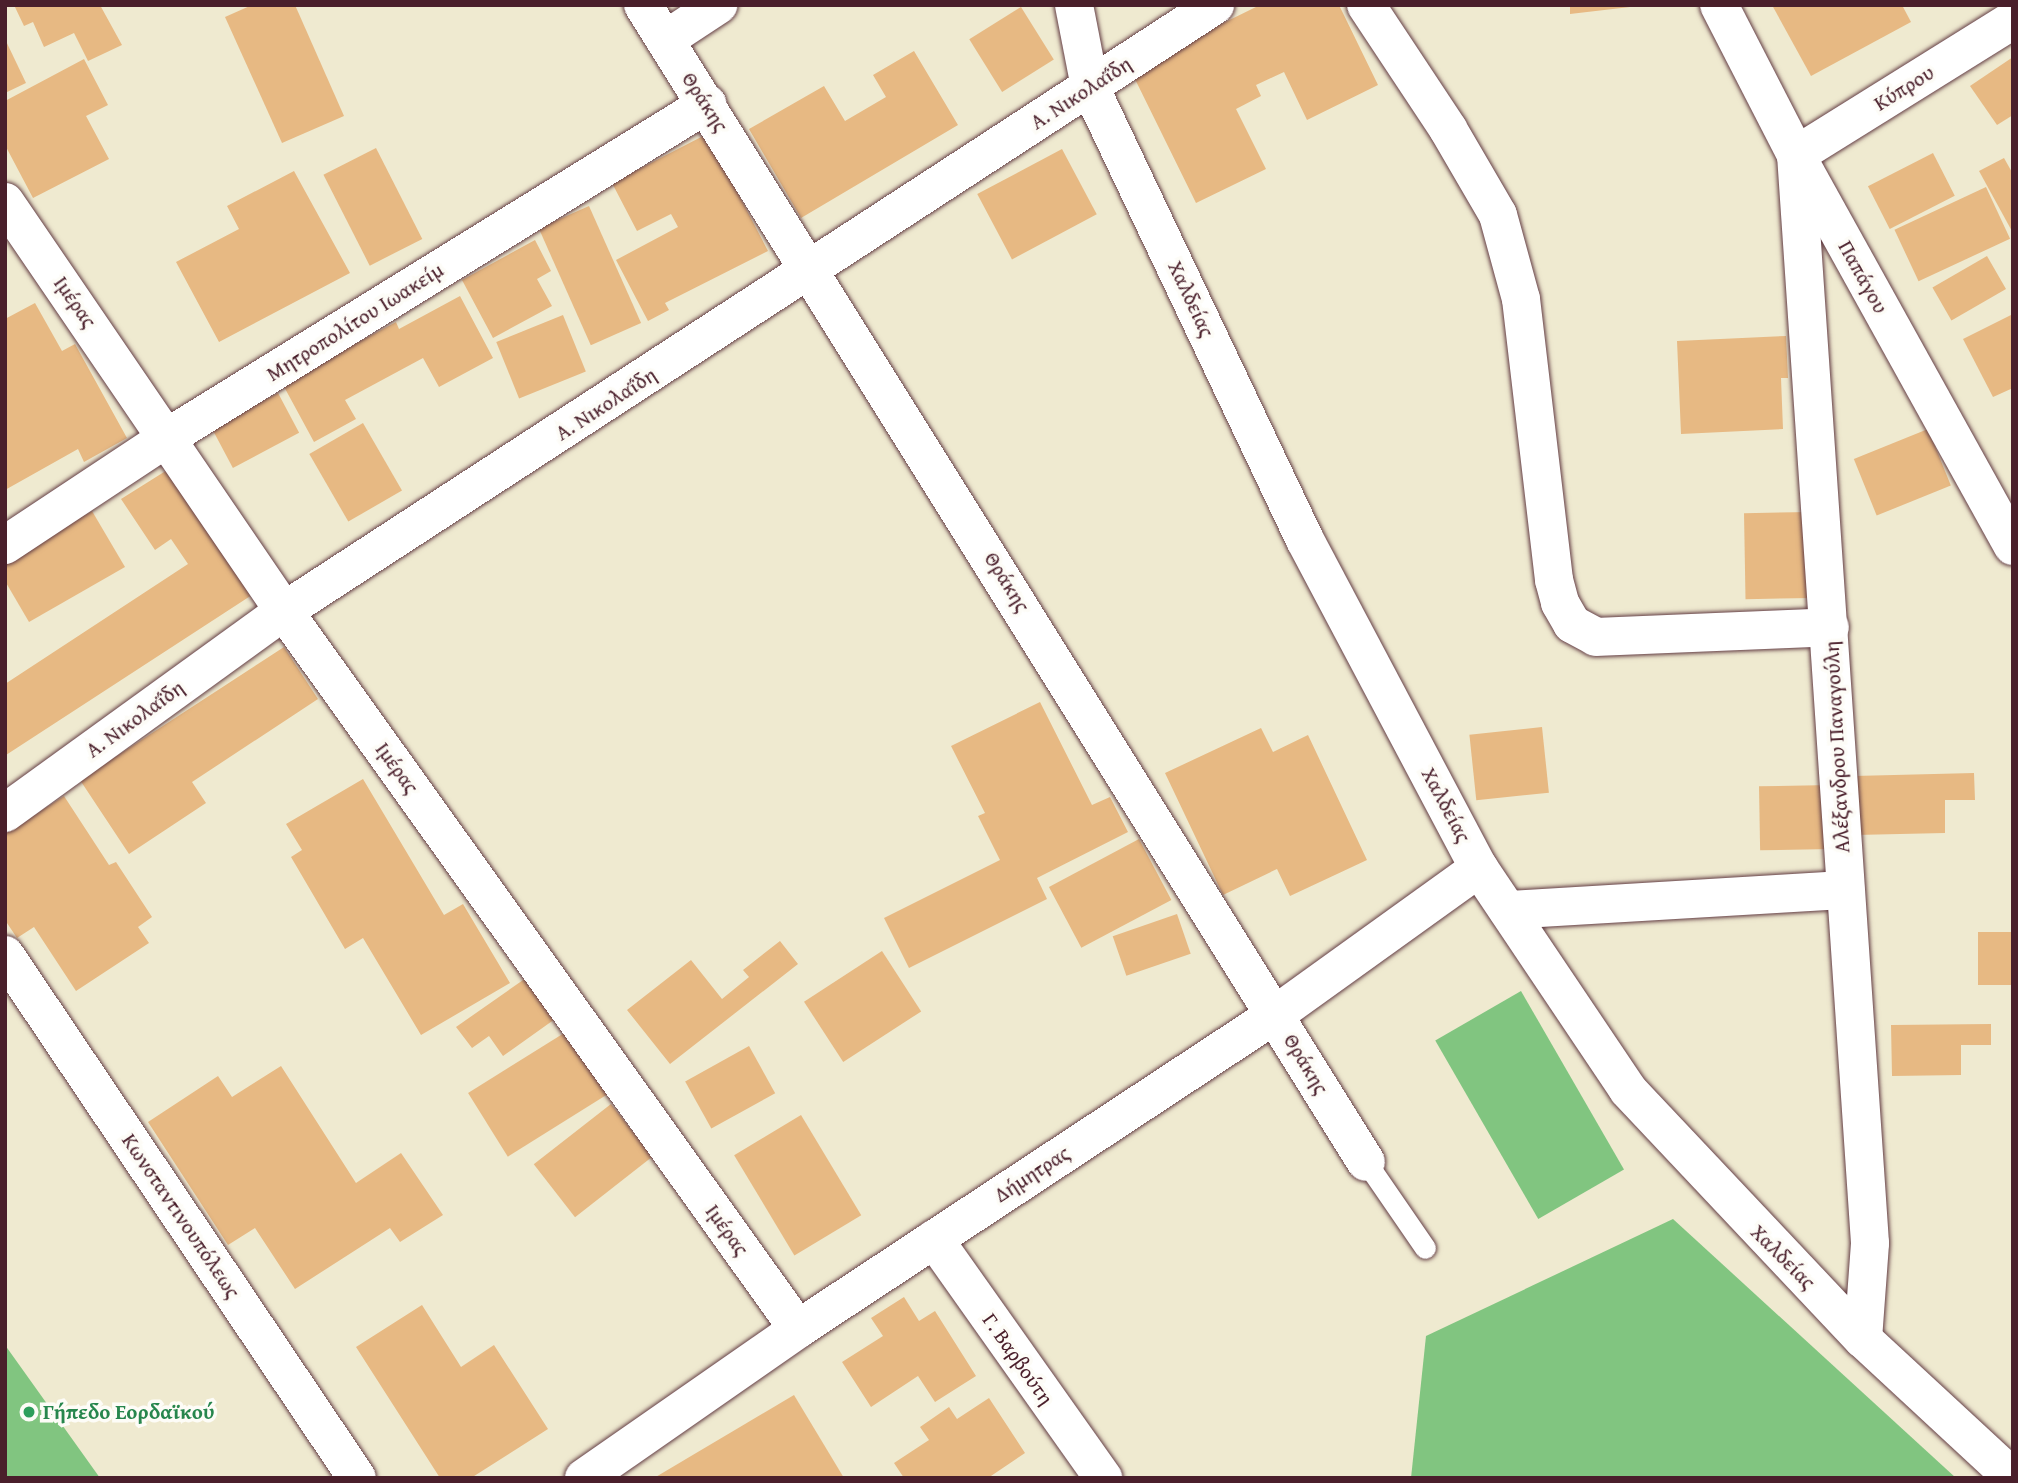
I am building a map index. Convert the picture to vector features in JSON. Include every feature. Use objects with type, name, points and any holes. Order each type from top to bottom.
[{"type":"street","name":"Θράκης","points":[[643,5],[813,271],[1366,1162]]},
{"type":"street","points":[[665,40],[718,5]]},
{"type":"street","name":"Χαλδείας","points":[[1074,5],[1090,87],[1305,540],[1479,868],[1628,1090],[1863,1339],[2013,1478]]},
{"type":"street","name":"Α. Νικολαΐδη","points":[[5,813],[284,611],[813,271],[1215,5]]},
{"type":"street","points":[[1366,5],[1448,129],[1498,215],[1521,299],[1554,580],[1572,624],[1596,637],[1830,627]]},
{"type":"street","name":"Παπάγου","points":[[1719,5],[1796,155],[2013,547]]},
{"type":"street","name":"Κύπρου","points":[[1796,155],[2013,20]]},
{"type":"street","name":"Μητροπολίτου Ιωακείμ","points":[[5,545],[168,437],[707,104]]},
{"type":"street","name":"Αλέξανδρου Παναγούλη","points":[[1796,155],[1870,1243],[1863,1339]]},
{"type":"street","name":"Ιμέρας","points":[[5,202],[168,437],[284,611],[798,1329]]},
{"type":"street","name":"Δήμητρας","points":[[584,1478],[798,1329],[1276,1014],[1479,868]]},
{"type":"street","points":[[1508,910],[1845,890]]},
{"type":"street","name":"Κωνσταντινουπόλεως","points":[[5,955],[357,1478]]},
{"type":"street","name":"Γ. Βαρβούτη","points":[[934,1239],[1103,1478]]},
{"type":"lane","points":[[1366,1162],[1425,1248]]},
{"type":"green space","points":[[1521,991],[1624,1169],[1538,1219],[1435,1040]]},
{"type":"green space","points":[[1673,1219],[1956,1478],[1411,1478],[1426,1336]]},
{"type":"green space","name":"Γήπεδο Εορδαϊκού","points":[[5,1345],[100,1478],[5,1478]]},
{"type":"building","points":[[14,5],[100,5],[122,45],[88,61],[74,33],[44,47],[33,22],[24,26]]},
{"type":"building","points":[[252,5],[295,5],[344,116],[282,143],[225,17]]},
{"type":"building","points":[[1260,5],[1339,5],[1378,85],[1307,120],[1284,72],[1256,85],[1261,96],[1236,109],[1266,169],[1196,203],[1130,69]]},
{"type":"building","points":[[1570,5],[1630,5],[1630,7],[1570,14]]},
{"type":"building","points":[[1772,5],[1902,5],[1911,22],[1811,76]]},
{"type":"building","points":[[1021,7],[1054,60],[1002,92],[969,39]]},
{"type":"building","points":[[5,39],[26,83],[5,93]]},
{"type":"building","points":[[914,51],[958,125],[801,218],[749,129],[824,86],[845,121],[886,97],[873,75]]},
{"type":"building","points":[[2013,57],[2013,115],[1997,125],[1970,86]]},
{"type":"building","points":[[84,59],[108,105],[86,116],[109,159],[33,198],[5,145],[5,101]]},
{"type":"building","points":[[707,134],[768,251],[665,303],[669,310],[648,321],[616,260],[678,227],[671,214],[637,231],[612,183]]},
{"type":"building","points":[[376,148],[422,239],[370,266],[323,175]]},
{"type":"building","points":[[1062,149],[1097,214],[1012,259],[977,194]]},
{"type":"building","points":[[1933,153],[1955,196],[1890,229],[1868,186]]},
{"type":"building","points":[[2004,158],[2013,174],[2013,233],[1979,171]]},
{"type":"building","points":[[294,171],[350,273],[219,342],[176,262],[239,229],[227,206]]},
{"type":"building","points":[[1986,187],[2010,239],[1919,281],[1894,230]]},
{"type":"building","points":[[589,206],[641,323],[591,345],[539,228]]},
{"type":"building","points":[[535,240],[551,271],[537,279],[552,306],[493,338],[462,280]]},
{"type":"building","points":[[1987,256],[2006,289],[1951,320],[1932,288]]},
{"type":"building","points":[[460,296],[493,358],[439,387],[423,358],[345,400],[356,419],[314,442],[282,383],[396,322],[399,329]]},
{"type":"building","points":[[35,303],[62,351],[75,344],[127,438],[84,462],[78,449],[5,490],[5,319]]},
{"type":"building","points":[[2013,314],[2013,388],[1993,397],[1963,339]]},
{"type":"building","points":[[563,315],[586,372],[519,399],[496,342]]},
{"type":"building","points":[[1786,336],[1788,378],[1781,378],[1783,429],[1681,434],[1677,341]]},
{"type":"building","points":[[278,393],[299,433],[233,468],[212,428]]},
{"type":"building","points":[[363,423],[402,491],[348,522],[309,454]]},
{"type":"building","points":[[1928,429],[1951,486],[1877,516],[1854,459]]},
{"type":"building","points":[[172,467],[255,593],[6,755],[5,684],[188,564],[171,539],[155,550],[121,499]]},
{"type":"building","points":[[92,511],[125,567],[29,622],[5,581],[5,561]]},
{"type":"building","points":[[1811,512],[1813,598],[1746,599],[1744,513]]},
{"type":"building","points":[[284,647],[318,699],[192,782],[206,803],[129,854],[80,780]]},
{"type":"building","points":[[1040,702],[1092,805],[1110,797],[1128,832],[1037,878],[1047,899],[909,968],[884,918],[1000,860],[978,816],[985,813],[951,746]]},
{"type":"building","points":[[1542,727],[1549,793],[1476,800],[1469,735]]},
{"type":"building","points":[[1261,728],[1273,752],[1308,735],[1367,860],[1290,896],[1277,869],[1223,895],[1165,773]]},
{"type":"building","points":[[1974,773],[1975,800],[1945,800],[1945,833],[1855,835],[1854,776]]},
{"type":"building","points":[[363,779],[444,915],[463,904],[510,983],[421,1035],[363,938],[345,949],[291,857],[302,850],[286,824]]},
{"type":"building","points":[[1831,785],[1832,849],[1760,850],[1759,786]]},
{"type":"building","points":[[64,796],[109,865],[116,862],[152,917],[138,927],[149,943],[76,991],[34,927],[17,938],[5,920],[5,834]]},
{"type":"building","points":[[1139,839],[1171,900],[1081,948],[1049,887]]},
{"type":"building","points":[[1177,914],[1191,954],[1126,976],[1113,936]]},
{"type":"building","points":[[1978,932],[2013,932],[2013,985],[1978,985]]},
{"type":"building","points":[[780,941],[798,964],[670,1064],[627,1010],[691,960],[722,999],[749,977],[743,970]]},
{"type":"building","points":[[882,951],[921,1011],[843,1062],[804,1002]]},
{"type":"building","points":[[526,978],[555,1019],[503,1056],[489,1036],[472,1048],[456,1027]]},
{"type":"building","points":[[1991,1024],[1991,1045],[1961,1045],[1961,1075],[1892,1076],[1891,1025]]},
{"type":"building","points":[[569,1030],[609,1094],[508,1157],[468,1093]]},
{"type":"building","points":[[749,1046],[775,1093],[711,1129],[685,1081]]},
{"type":"building","points":[[281,1066],[356,1183],[401,1153],[443,1215],[400,1242],[390,1228],[295,1289],[255,1228],[228,1245],[148,1122],[218,1076],[232,1097]]},
{"type":"building","points":[[611,1104],[652,1157],[575,1217],[534,1164]]},
{"type":"building","points":[[801,1115],[861,1215],[794,1255],[734,1155]]},
{"type":"building","points":[[904,1297],[919,1321],[935,1311],[976,1376],[935,1402],[918,1376],[871,1407],[842,1362],[883,1336],[871,1318]]},
{"type":"building","points":[[422,1305],[461,1367],[494,1345],[548,1429],[471,1478],[440,1478],[356,1347]]},
{"type":"building","points":[[794,1395],[844,1478],[654,1478]]},
{"type":"building","points":[[989,1398],[1025,1453],[988,1478],[904,1478],[894,1463],[929,1440],[920,1427],[949,1407],[957,1419]]},
{"type":"place","name":"Γήπεδο Εορδαϊκού","points":[[29,1412]]}]
